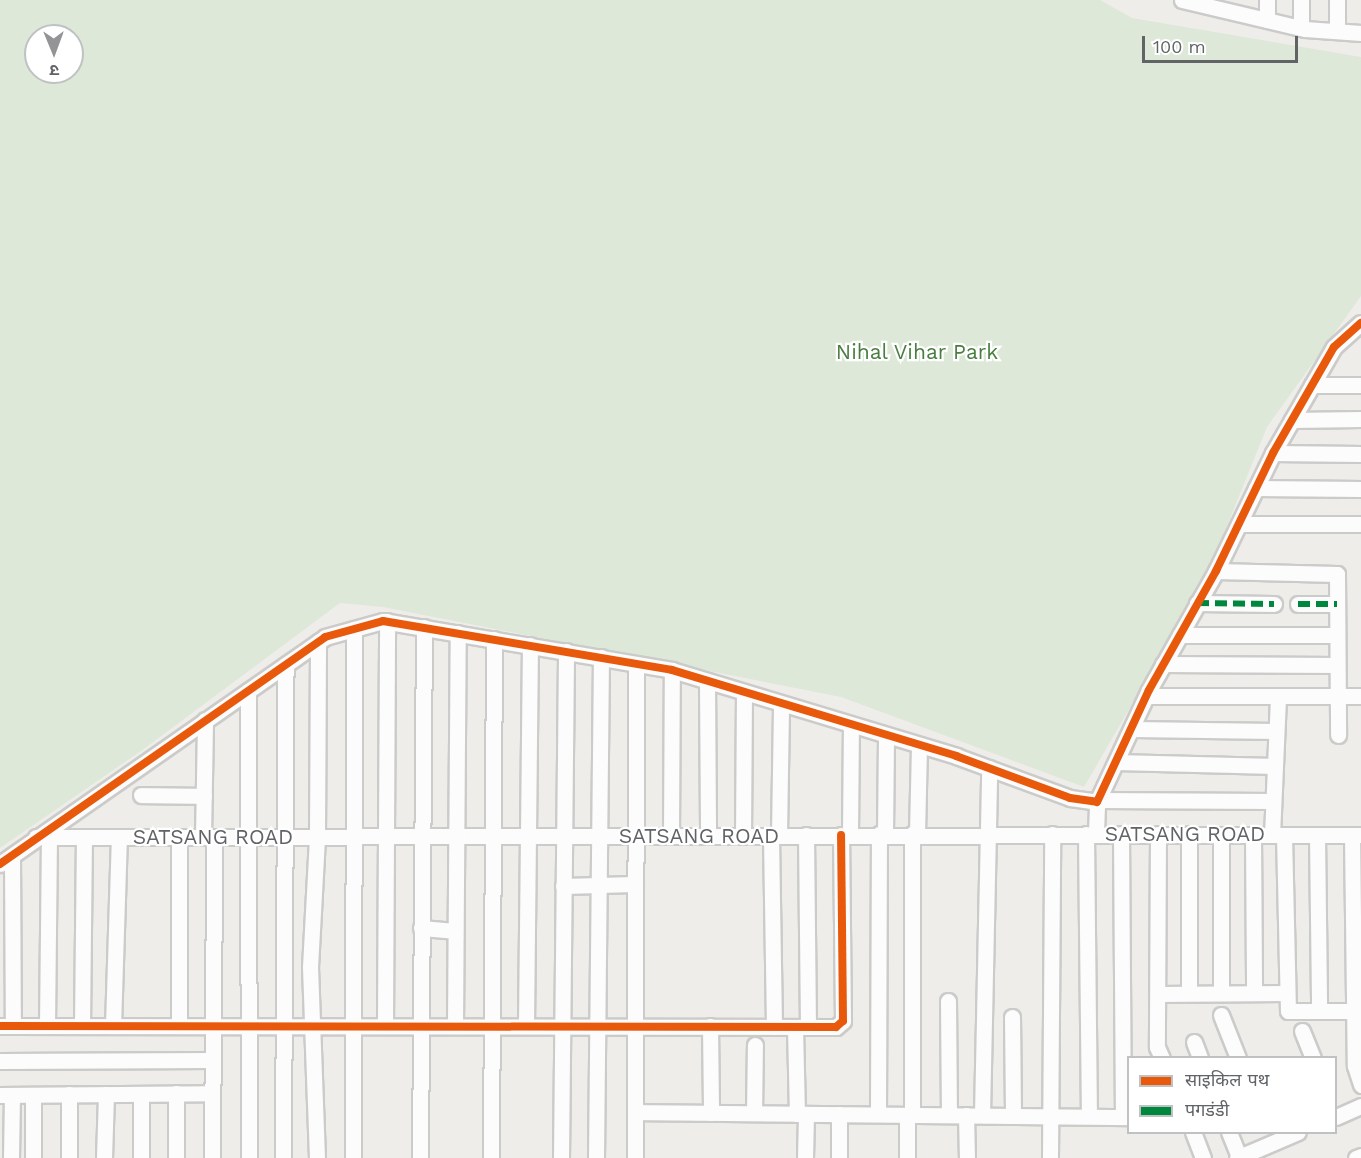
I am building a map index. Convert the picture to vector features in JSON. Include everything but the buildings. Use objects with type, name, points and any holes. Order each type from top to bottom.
[{"type":"street","points":[[1267,0],[1267,20]]},
{"type":"street","points":[[1301,0],[1301,28]]},
{"type":"street","points":[[1337,0],[1337,31]]},
{"type":"street","points":[[1191,1],[1230,6],[1267,20],[1301,28],[1361,33]]},
{"type":"street","points":[[1089,1116],[1091,834],[1097,801],[1163,664],[1216,572],[1273,453],[1334,347],[1361,323]]},
{"type":"street","points":[[1312,385],[1361,385]]},
{"type":"street","points":[[1292,420],[1361,419]]},
{"type":"street","points":[[1273,453],[1361,454]]},
{"type":"street","points":[[1256,488],[1361,489]]},
{"type":"street","points":[[1239,524],[1361,524]]},
{"type":"street","points":[[1216,572],[1337,574],[1338,735]]},
{"type":"street","points":[[1197,603],[1274,604]]},
{"type":"street","points":[[1298,604],[1337,604]]},
{"type":"street","points":[[385,1025],[387,621]]},
{"type":"street","points":[[852,725],[845,835],[843,1021],[836,1028],[635,1024],[385,1025],[311,1029],[282,1025],[7,1026],[6,860],[43,837],[318,642],[354,629],[387,621],[672,670],[919,745],[1070,798],[1097,801],[1273,801]]},
{"type":"street","points":[[420,1158],[419,1025],[424,627]]},
{"type":"street","points":[[353,1158],[351,837],[354,629]]},
{"type":"street","points":[[455,1025],[458,633]]},
{"type":"street","points":[[1180,635],[1337,635]]},
{"type":"street","points":[[491,1158],[491,837],[494,639]]},
{"type":"street","points":[[317,1158],[311,1029],[317,837],[318,642]]},
{"type":"street","points":[[526,1025],[530,645]]},
{"type":"street","points":[[561,1158],[560,1025],[566,651]]},
{"type":"street","points":[[596,1158],[595,1024],[600,836],[601,657]]},
{"type":"street","points":[[635,1158],[636,664]]},
{"type":"street","points":[[1163,664],[1337,665]]},
{"type":"street","points":[[283,1158],[282,837],[286,665]]},
{"type":"street","points":[[671,836],[672,670]]},
{"type":"street","points":[[707,682],[708,836]]},
{"type":"street","points":[[248,691],[249,1158]]},
{"type":"street","points":[[743,836],[744,693]]},
{"type":"street","points":[[1147,696],[1361,696]]},
{"type":"street","points":[[1278,696],[1273,801],[1278,835],[1287,1011],[1357,1011]]},
{"type":"street","points":[[774,1027],[775,835],[781,704]]},
{"type":"street","points":[[205,720],[204,796],[209,837],[212,1158]]},
{"type":"street","points":[[1132,729],[1276,731]]},
{"type":"street","points":[[878,1114],[882,834],[886,735]]},
{"type":"street","points":[[907,1158],[919,745]]},
{"type":"street","points":[[1116,762],[1275,766]]},
{"type":"street","points":[[967,1158],[974,1115],[989,768]]},
{"type":"street","points":[[141,795],[204,796]]},
{"type":"street","points":[[1050,1158],[1052,834]]},
{"type":"street","points":[[635,1112],[1126,1117],[1121,834]]},
{"type":"street","points":[[1158,834],[1157,1047],[1161,1056]]},
{"type":"street","points":[[1189,834],[1190,993]]},
{"type":"street","points":[[806,835],[801,1028],[802,1114],[806,1158]]},
{"type":"street","points":[[1221,835],[1221,993]]},
{"type":"street","points":[[1253,835],[1254,993]]},
{"type":"street","points":[[1317,835],[1319,1011]]},
{"type":"street","points":[[1356,835],[1355,1066],[1361,1084]]},
{"type":"street","name":"SATSANG ROAD","points":[[43,837],[1356,835]]},
{"type":"street","points":[[43,837],[47,1026]]},
{"type":"street","points":[[82,1026],[84,837]]},
{"type":"street","points":[[113,1026],[119,837]]},
{"type":"street","points":[[179,837],[179,1026]]},
{"type":"street","points":[[563,886],[635,884]]},
{"type":"street","points":[[421,928],[455,931]]},
{"type":"street","points":[[1158,994],[1287,993]]},
{"type":"street","points":[[948,1001],[949,1115]]},
{"type":"street","points":[[1221,1015],[1237,1056]]},
{"type":"street","points":[[1011,1017],[1013,1116]]},
{"type":"street","points":[[710,1026],[711,1113]]},
{"type":"street","points":[[1302,1030],[1311,1056]]},
{"type":"street","points":[[1194,1042],[1199,1056]]},
{"type":"street","points":[[753,1113],[755,1045]]},
{"type":"street","points":[[0,1061],[212,1060]]},
{"type":"street","points":[[12,1158],[6,1095],[212,1093]]},
{"type":"street","points":[[69,1094],[69,1158]]},
{"type":"street","points":[[104,1158],[106,1094]]},
{"type":"street","points":[[141,1094],[141,1158]]},
{"type":"street","points":[[176,1094],[176,1158]]},
{"type":"street","points":[[33,1095],[33,1158]]},
{"type":"street","points":[[1337,1116],[1361,1106]]},
{"type":"street","points":[[839,1114],[839,1158]]},
{"type":"street","points":[[1193,1134],[1203,1158]]},
{"type":"street","points":[[1230,1134],[1238,1158],[1270,1138],[1289,1134]]},
{"type":"street","points":[[1356,1158],[1361,1156]]},
{"type":"green space","name":"Nihal Vihar Park","points":[[0,0],[1100,0],[1132,18],[1361,57],[1361,296],[1267,427],[1208,573],[1084,787],[841,697],[383,607],[340,603],[141,751],[0,848]]},
{"type":"marked path","points":[[1197,603],[1274,604]]},
{"type":"marked path","points":[[1298,604],[1337,604]]},
{"type":"cycle path","points":[[0,864],[325,637],[383,621],[672,670],[956,756],[1070,798],[1097,802],[1149,690],[1216,571],[1273,453],[1334,347],[1361,323]]},
{"type":"cycle path","points":[[0,1026],[836,1027],[843,1021],[841,835]]}]
